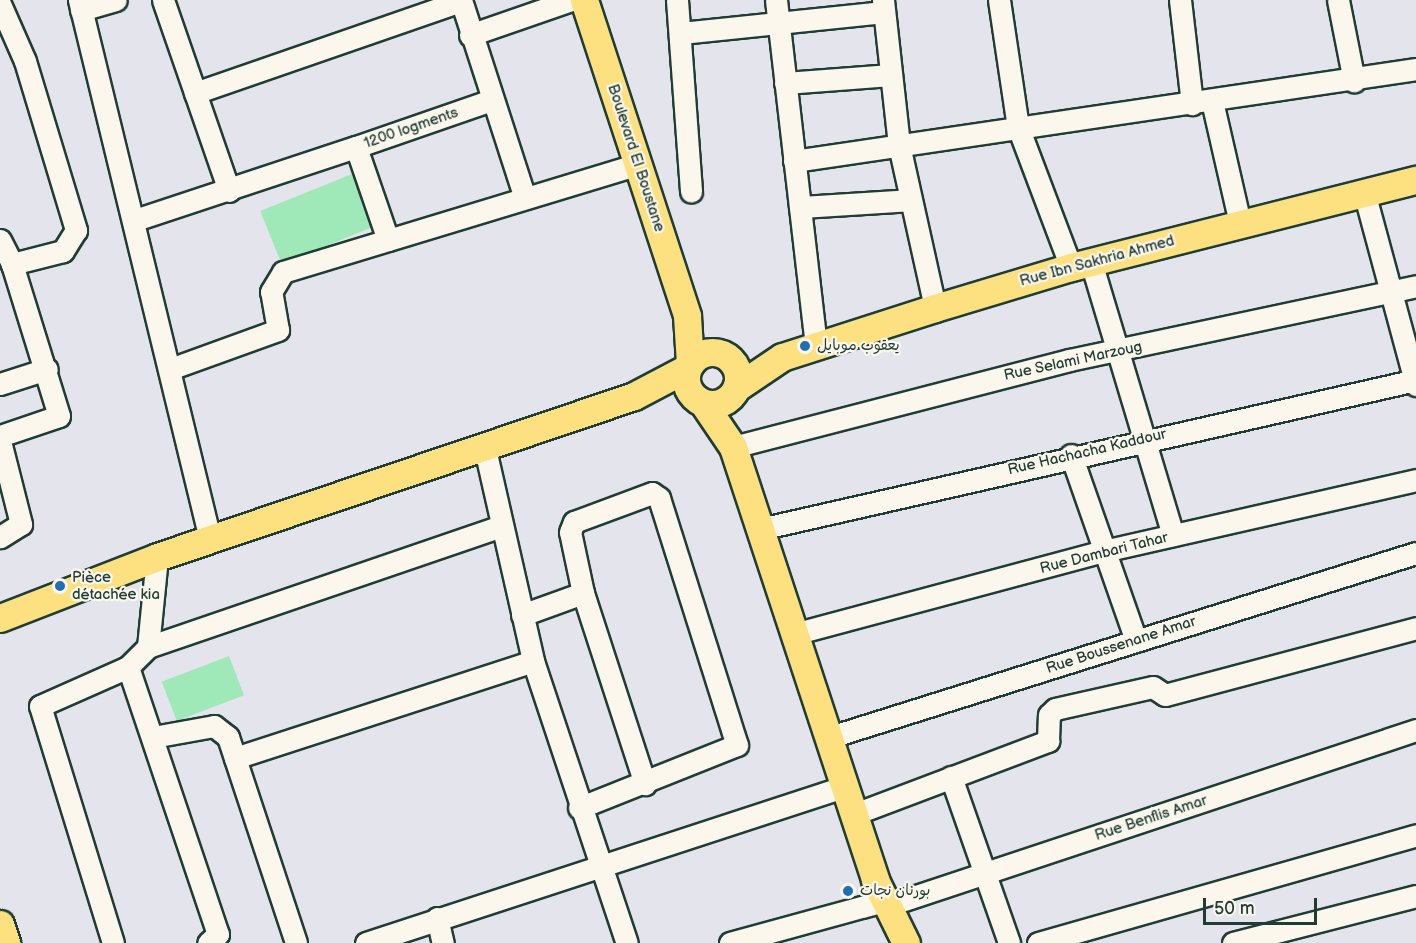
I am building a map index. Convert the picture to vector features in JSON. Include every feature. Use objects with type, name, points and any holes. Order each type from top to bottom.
[{"type":"main road","name":"Boulevard El Boustane","points":[[584,0],[687,316]]},
{"type":"main road","name":"Rue Ibn Sakhria Ahmed","points":[[782,357],[1081,264],[1416,180]]},
{"type":"main road","points":[[687,316],[724,356],[737,374],[733,392],[732,445]]},
{"type":"main road","points":[[687,316],[689,366],[686,383],[732,445],[852,815],[885,903],[906,943]]},
{"type":"main road","points":[[0,618],[157,557],[485,449],[634,396],[689,366],[700,355],[782,357]]},
{"type":"main road","points":[[634,396],[699,401],[733,392],[782,357]]},
{"type":"main road","points":[[0,924],[6,943]]},
{"type":"street","points":[[116,0],[79,3],[135,220],[210,539]]},
{"type":"street","points":[[163,0],[229,191]]},
{"type":"street","points":[[470,35],[571,0]]},
{"type":"street","points":[[677,0],[691,191]]},
{"type":"street","points":[[776,0],[816,346]]},
{"type":"street","points":[[999,0],[1018,127],[1081,264],[1117,351],[1173,535]]},
{"type":"street","points":[[1180,0],[1202,103],[1240,223]]},
{"type":"street","points":[[1338,0],[1354,81]]},
{"type":"street","points":[[195,93],[461,1],[470,35],[525,198]]},
{"type":"street","points":[[0,4],[25,61],[76,230],[63,251],[12,264]]},
{"type":"street","points":[[681,33],[779,24],[884,6],[899,145],[935,308]]},
{"type":"street","points":[[794,161],[1018,127],[1354,81],[1416,69]]},
{"type":"street","points":[[786,83],[891,75]]},
{"type":"street","name":"1200 logments","points":[[388,240],[356,147],[492,100]]},
{"type":"street","points":[[135,220],[229,191],[356,147]]},
{"type":"street","points":[[170,369],[278,330],[271,292],[283,272],[638,164]]},
{"type":"street","points":[[1364,192],[1416,382]]},
{"type":"street","points":[[800,207],[910,200]]},
{"type":"street","points":[[0,240],[12,264],[47,369],[57,419],[0,436]]},
{"type":"street","name":"Rue Selami Marzoug","points":[[732,445],[1117,351],[1416,286]]},
{"type":"street","points":[[0,384],[47,369]]},
{"type":"street","name":"Rue Hachacha Kaddour","points":[[760,529],[1143,438],[1416,382]]},
{"type":"street","points":[[0,441],[21,524],[0,537]]},
{"type":"street","points":[[485,449],[533,661],[623,942]]},
{"type":"street","points":[[1071,455],[1136,641]]},
{"type":"street","name":"Rue Dambari Tahar","points":[[794,634],[1104,551],[1416,480]]},
{"type":"street","points":[[579,808],[645,784],[730,752],[738,742],[656,495],[572,524],[583,593],[645,784]]},
{"type":"street","points":[[113,943],[40,706],[128,667],[148,648],[501,526]]},
{"type":"street","name":"Rue Boussenane Amar","points":[[827,738],[1416,553]]},
{"type":"street","points":[[148,648],[157,557]]},
{"type":"street","points":[[522,615],[583,593]]},
{"type":"street","points":[[852,815],[1051,739],[1049,715],[1055,709],[1153,687],[1165,695],[1416,628]]},
{"type":"street","points":[[235,758],[533,661]]},
{"type":"street","points":[[128,667],[218,934],[208,943]]},
{"type":"street","points":[[153,737],[214,726],[228,737],[296,943]]},
{"type":"street","name":"Rue Benflis Amar","points":[[730,943],[885,903],[983,873],[1416,730]]},
{"type":"street","points":[[951,777],[1009,943]]},
{"type":"street","points":[[366,943],[437,918],[843,788]]},
{"type":"street","points":[[1038,943],[1416,836]]},
{"type":"street","points":[[1233,943],[1416,896]]},
{"type":"street","points":[[437,918],[443,943]]},
{"type":"green space","points":[[352,174],[373,227],[282,264],[260,211]]},
{"type":"green space","points":[[229,656],[244,695],[177,721],[162,682]]},
{"type":"place","name":"يعقوب موبايل","points":[[805,346]]},
{"type":"place","name":"Pièce détachée kia","points":[[60,586]]},
{"type":"place","name":"بورنان نجات","points":[[848,891]]}]
